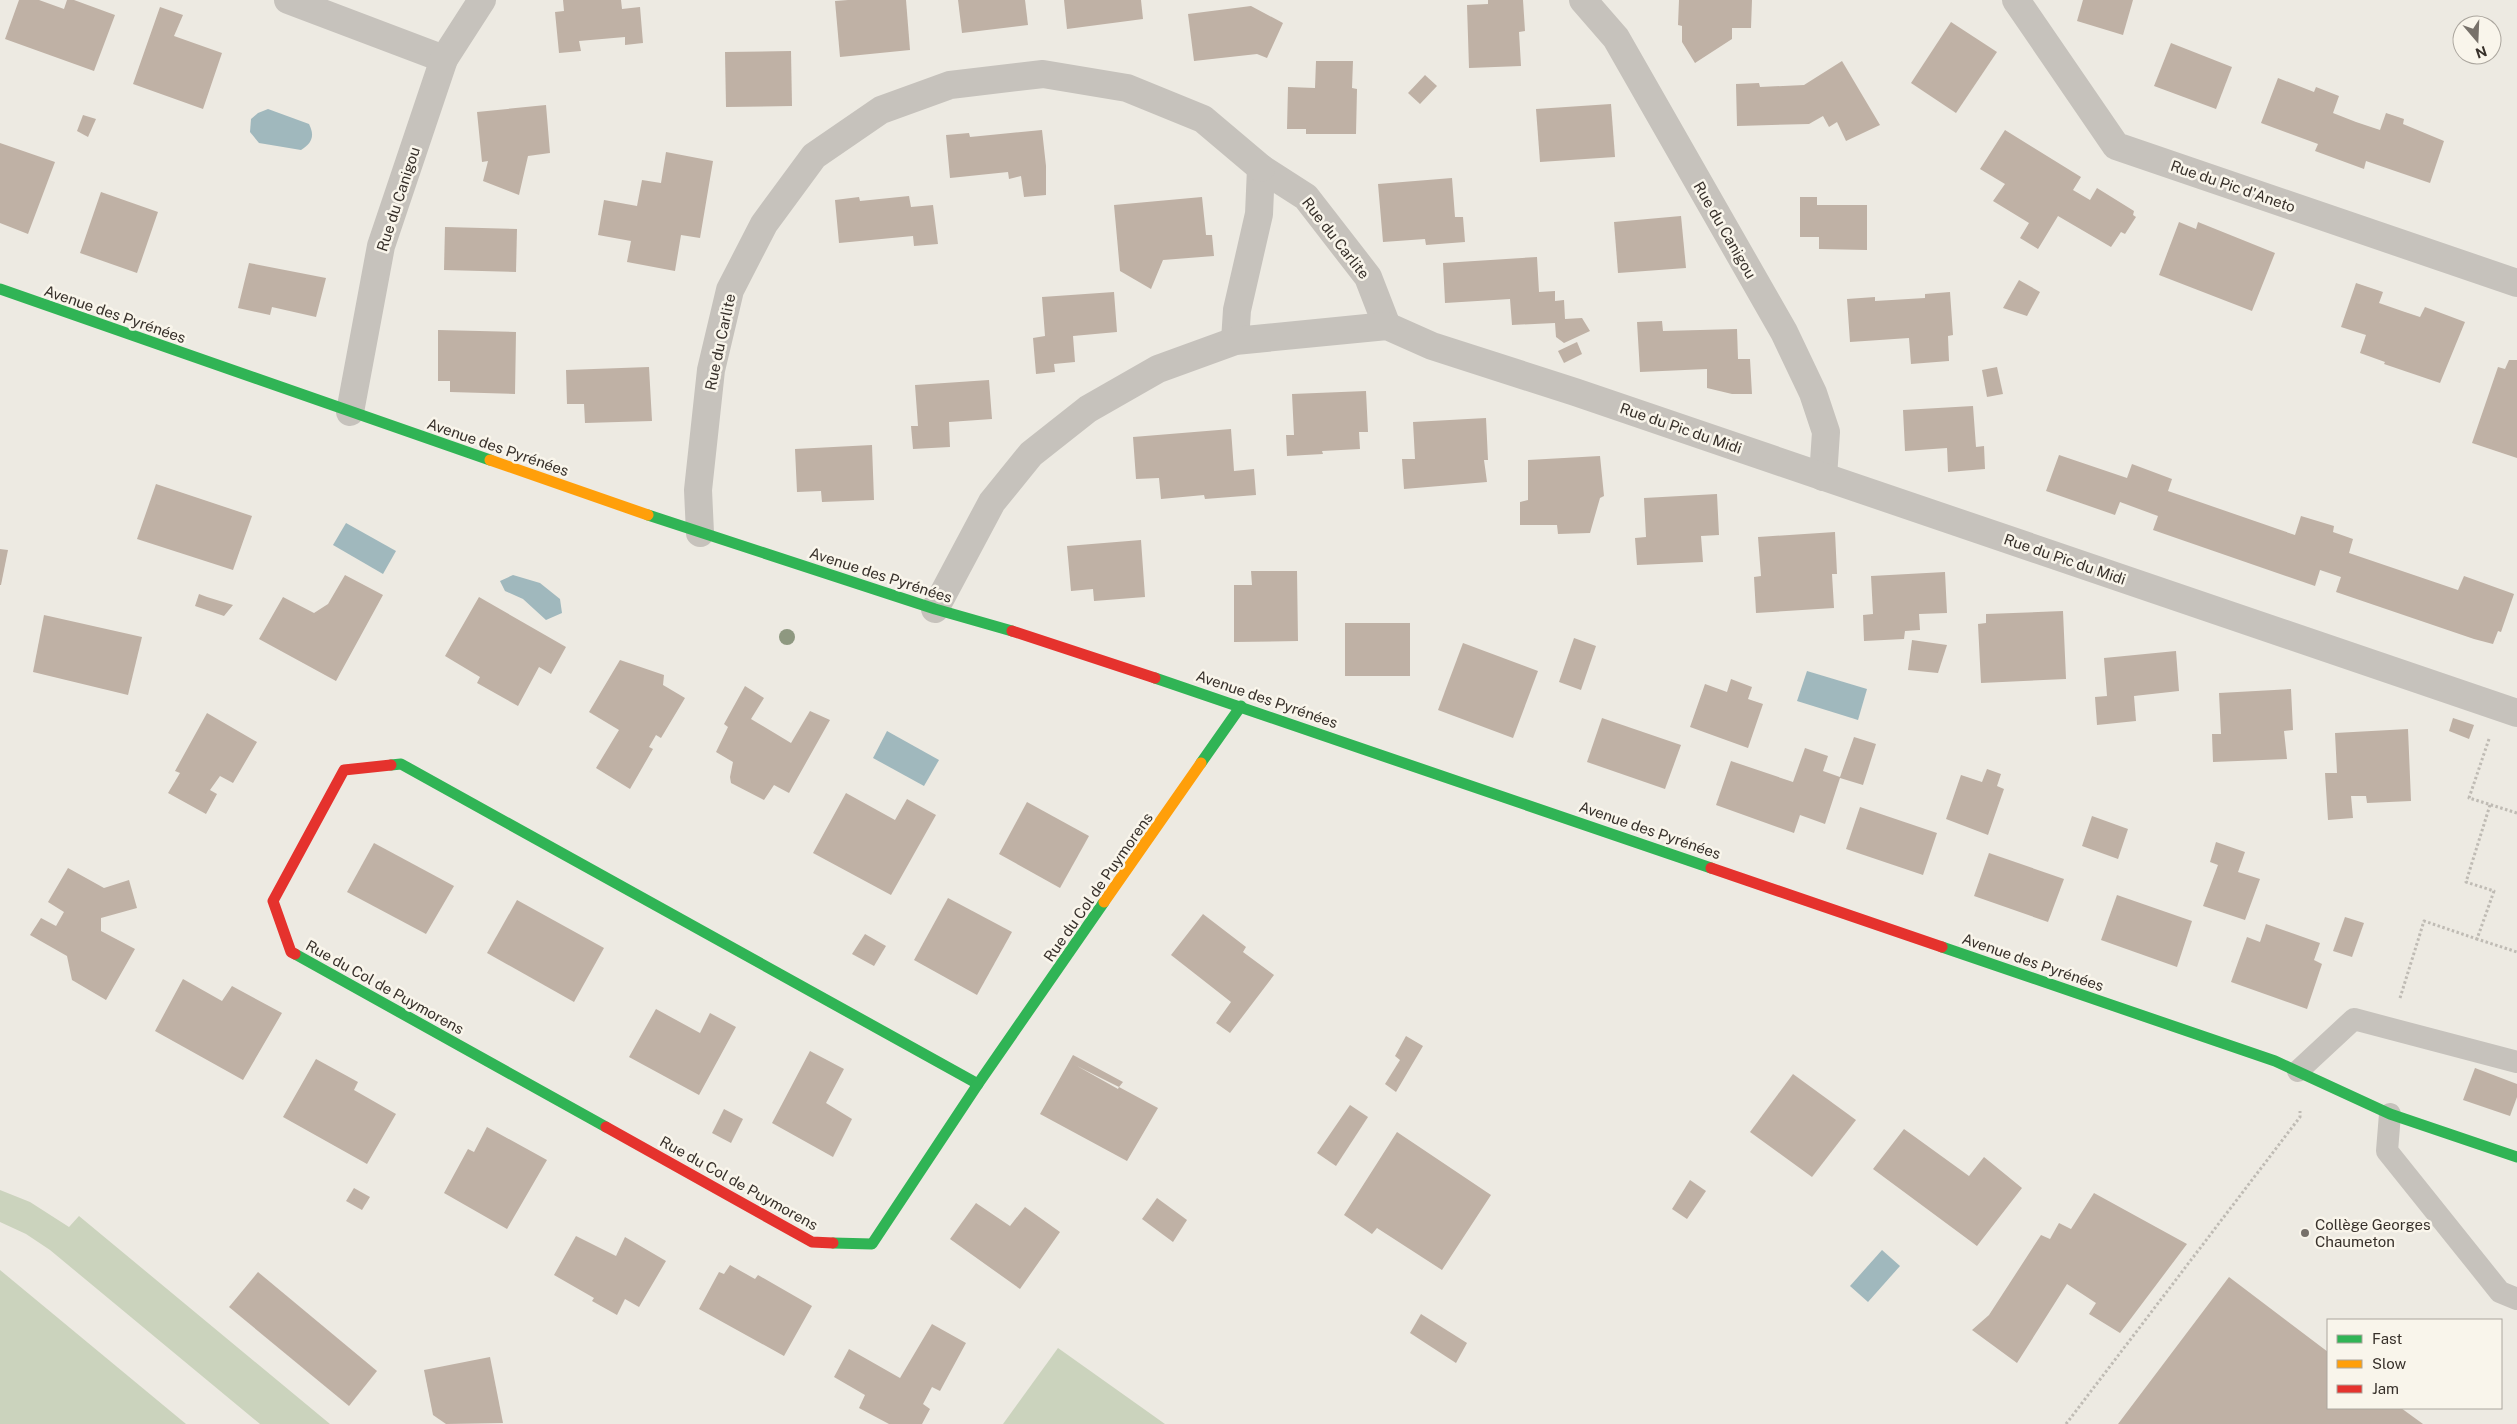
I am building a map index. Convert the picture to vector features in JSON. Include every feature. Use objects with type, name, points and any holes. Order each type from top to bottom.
[{"type":"main road","name":"Avenue des Pyrénées","points":[[0,289],[700,533],[935,609],[1044,640],[2276,1061],[2390,1114],[2517,1157]]},
{"type":"main road","name":"Rue du Col de Puymorens","points":[[978,1084],[400,764],[344,770],[273,901],[291,952],[812,1242],[872,1244],[978,1084],[1241,706]]},
{"type":"street","points":[[288,0],[444,59]]},
{"type":"street","name":"Rue du Canigou","points":[[350,412],[381,246],[444,59],[482,0]]},
{"type":"street","name":"Rue du Canigou","points":[[1583,0],[1616,38],[1784,332],[1813,393],[1826,432],[1823,477]]},
{"type":"street","name":"Rue du Pic d'Aneto","points":[[2016,0],[2116,146],[2517,283]]},
{"type":"street","name":"Rue du Carlite","points":[[700,533],[698,490],[712,370],[730,290],[764,224],[814,156],[881,110],[950,85],[1043,74],[1127,88],[1203,119],[1261,168],[1306,196],[1368,277],[1387,326]]},
{"type":"street","points":[[1235,341],[1237,310],[1259,214],[1261,168]]},
{"type":"street","name":"Rue du Pic du Midi","points":[[935,609],[992,502],[1031,454],[1088,409],[1158,369],[1235,341],[1387,326],[1432,346],[1576,392],[1823,477],[2515,707]]},
{"type":"lane","points":[[2298,1071],[2354,1019],[2517,1062]]},
{"type":"lane","points":[[2390,1114],[2387,1151],[2500,1292],[2517,1299]]},
{"type":"path","points":[[2489,739],[2469,798],[2517,813]]},
{"type":"path","points":[[2477,939],[2494,891],[2466,882],[2490,804]]},
{"type":"path","points":[[2406,977],[2424,921],[2517,952]]},
{"type":"path","points":[[2066,1424],[2300,1117],[2299,1104]]},
{"type":"green space","points":[[0,1190],[30,1202],[69,1227],[79,1216],[330,1424],[260,1424],[50,1250],[26,1234],[0,1222]]},
{"type":"green space","points":[[0,1270],[186,1424],[0,1424]]},
{"type":"green space","points":[[1058,1348],[1165,1424],[1003,1424]]},
{"type":"water","points":[[268,109],[309,124],[312,136],[308,145],[301,150],[259,143],[250,132],[251,119],[258,113]]},
{"type":"water","points":[[346,523],[396,551],[383,574],[333,545]]},
{"type":"water","points":[[513,575],[540,583],[560,599],[562,613],[546,620],[523,599],[505,591],[500,581]]},
{"type":"water","points":[[1807,671],[1867,689],[1858,720],[1797,701]]},
{"type":"water","points":[[887,731],[939,760],[924,786],[873,758]]},
{"type":"water","points":[[1882,1250],[1900,1266],[1868,1302],[1850,1286]]},
{"type":"building","points":[[19,0],[39,0],[64,9],[67,0],[74,0],[115,15],[94,71],[5,39]]},
{"type":"building","points":[[563,0],[621,0],[622,9],[640,7],[643,43],[625,45],[625,37],[579,41],[581,51],[559,53],[555,12],[564,11]]},
{"type":"building","points":[[906,0],[910,50],[840,57],[835,1]]},
{"type":"building","points":[[958,0],[1025,0],[1028,25],[962,33]]},
{"type":"building","points":[[1064,0],[1141,0],[1143,19],[1067,29]]},
{"type":"building","points":[[1488,0],[1523,0],[1525,31],[1519,32],[1521,66],[1469,68],[1467,5],[1488,4]]},
{"type":"building","points":[[1679,0],[1752,0],[1751,28],[1732,28],[1732,39],[1695,63],[1682,42],[1682,26],[1678,25]]},
{"type":"building","points":[[2083,0],[2133,0],[2123,35],[2077,21]]},
{"type":"building","points":[[1251,6],[1283,23],[1267,58],[1257,54],[1194,61],[1188,14]]},
{"type":"building","points":[[160,7],[183,15],[174,36],[222,53],[203,109],[133,84]]},
{"type":"building","points":[[1951,22],[1997,52],[1956,113],[1911,83]]},
{"type":"building","points":[[2171,43],[2232,67],[2216,109],[2154,86]]},
{"type":"building","points":[[791,51],[792,106],[726,107],[725,52]]},
{"type":"building","points":[[1316,61],[1353,61],[1352,88],[1357,89],[1356,134],[1306,134],[1306,129],[1287,129],[1288,87],[1315,88]]},
{"type":"building","points":[[1842,61],[1880,125],[1846,141],[1837,122],[1829,127],[1823,116],[1809,124],[1737,126],[1736,84],[1759,83],[1760,87],[1804,85]]},
{"type":"building","points":[[1425,75],[1437,86],[1420,104],[1408,93]]},
{"type":"building","points":[[2278,78],[2314,92],[2316,87],[2339,96],[2333,113],[2356,122],[2380,130],[2386,113],[2404,119],[2403,124],[2444,141],[2430,183],[2366,161],[2364,169],[2315,151],[2318,144],[2261,123]]},
{"type":"building","points":[[1611,104],[1615,157],[1540,162],[1536,109]]},
{"type":"building","points":[[546,105],[550,153],[528,156],[519,195],[483,181],[488,161],[482,162],[477,112]]},
{"type":"building","points":[[83,115],[96,119],[88,137],[77,131]]},
{"type":"building","points":[[1042,130],[1046,166],[1046,195],[1024,197],[1021,176],[1009,179],[1008,172],[950,178],[946,135],[969,133],[970,137]]},
{"type":"building","points":[[2005,130],[2081,177],[2073,190],[2090,200],[2097,188],[2134,211],[2133,215],[2136,217],[2125,234],[2121,232],[2111,247],[2058,216],[2038,249],[2020,238],[2029,223],[1993,201],[2005,184],[1980,169]]},
{"type":"building","points":[[0,143],[55,162],[28,234],[0,223]]},
{"type":"building","points":[[666,152],[713,161],[700,238],[681,235],[675,271],[627,262],[631,241],[598,235],[604,200],[637,206],[642,180],[661,183]]},
{"type":"building","points":[[1452,178],[1455,217],[1463,217],[1465,242],[1426,245],[1425,239],[1383,242],[1378,184]]},
{"type":"building","points":[[101,192],[158,212],[137,273],[80,253]]},
{"type":"building","points":[[909,196],[911,207],[933,205],[938,244],[914,246],[913,236],[839,243],[835,200],[859,197],[860,201]]},
{"type":"building","points":[[1202,197],[1206,235],[1212,235],[1214,256],[1163,260],[1151,289],[1120,271],[1114,205]]},
{"type":"building","points":[[1800,197],[1817,197],[1817,205],[1867,205],[1867,250],[1819,249],[1819,237],[1800,237]]},
{"type":"building","points":[[1681,216],[1686,268],[1618,273],[1614,222]]},
{"type":"building","points":[[2179,222],[2196,229],[2198,222],[2275,253],[2252,311],[2159,275]]},
{"type":"building","points":[[445,227],[517,229],[516,272],[444,270]]},
{"type":"building","points":[[1537,257],[1539,292],[1555,291],[1555,301],[1564,300],[1565,319],[1582,318],[1590,331],[1564,343],[1556,337],[1555,323],[1512,325],[1510,299],[1445,303],[1443,263]]},
{"type":"building","points":[[249,263],[326,278],[316,317],[272,307],[270,315],[238,308]]},
{"type":"building","points":[[2019,280],[2040,292],[2027,316],[2003,308]]},
{"type":"building","points":[[2356,283],[2383,292],[2379,303],[2420,317],[2425,307],[2465,322],[2440,383],[2384,364],[2385,362],[2360,353],[2366,335],[2341,327]]},
{"type":"building","points":[[1114,292],[1117,332],[1073,336],[1075,362],[1054,364],[1055,372],[1036,374],[1033,338],[1045,336],[1042,297]]},
{"type":"building","points":[[1950,292],[1953,335],[1948,336],[1949,361],[1911,364],[1909,338],[1850,342],[1847,299],[1875,297],[1875,301],[1925,298],[1925,294]]},
{"type":"building","points":[[1662,321],[1663,331],[1737,329],[1738,359],[1750,359],[1752,394],[1732,394],[1707,388],[1707,369],[1640,372],[1637,322]]},
{"type":"building","points":[[438,330],[516,332],[515,394],[450,392],[450,381],[438,381]]},
{"type":"building","points":[[1577,342],[1582,354],[1564,363],[1558,351]]},
{"type":"building","points":[[2509,360],[2517,360],[2517,458],[2472,443],[2498,367],[2505,369]]},
{"type":"building","points":[[649,367],[652,421],[585,423],[584,404],[567,404],[566,370]]},
{"type":"building","points":[[1997,367],[2003,394],[1987,397],[1982,370]]},
{"type":"building","points":[[989,380],[992,419],[949,422],[950,447],[913,449],[911,426],[918,426],[915,385]]},
{"type":"building","points":[[1366,391],[1368,432],[1359,432],[1360,449],[1322,451],[1323,454],[1287,456],[1286,435],[1294,435],[1292,394]]},
{"type":"building","points":[[1973,406],[1976,447],[1984,446],[1985,469],[1948,472],[1947,448],[1905,451],[1903,410]]},
{"type":"building","points":[[1486,418],[1488,460],[1484,460],[1487,482],[1404,489],[1402,459],[1415,459],[1413,422]]},
{"type":"building","points":[[1231,429],[1234,471],[1254,469],[1256,495],[1205,499],[1204,495],[1161,499],[1159,478],[1136,479],[1133,437]]},
{"type":"building","points":[[872,445],[874,500],[822,502],[821,491],[797,492],[795,449]]},
{"type":"building","points":[[2059,455],[2127,478],[2132,464],[2172,479],[2168,491],[2295,535],[2301,516],[2334,526],[2333,532],[2353,539],[2349,553],[2458,590],[2464,576],[2514,594],[2501,632],[2498,631],[2493,644],[2474,639],[2336,592],[2341,577],[2320,570],[2315,586],[2153,530],[2158,516],[2120,502],[2115,515],[2046,491]]},
{"type":"building","points":[[1600,456],[1604,496],[1600,498],[1590,533],[1558,534],[1557,525],[1520,525],[1520,502],[1528,500],[1528,460]]},
{"type":"building","points":[[156,484],[252,516],[233,570],[137,539]]},
{"type":"building","points":[[1717,494],[1719,535],[1701,536],[1703,562],[1637,565],[1635,538],[1646,537],[1644,498]]},
{"type":"building","points":[[1835,532],[1837,574],[1832,574],[1834,608],[1756,613],[1754,577],[1761,576],[1758,537]]},
{"type":"building","points":[[1141,540],[1145,597],[1094,601],[1093,589],[1071,591],[1067,546]]},
{"type":"building","points":[[0,549],[8,550],[1,585],[0,585]]},
{"type":"building","points":[[1251,571],[1297,571],[1298,641],[1234,642],[1234,585],[1252,585]]},
{"type":"building","points":[[1945,572],[1947,613],[1919,614],[1920,630],[1905,631],[1904,639],[1864,641],[1863,615],[1873,614],[1871,576]]},
{"type":"building","points":[[345,575],[383,595],[336,681],[259,639],[283,597],[314,613],[328,604]]},
{"type":"building","points":[[199,594],[233,605],[224,616],[195,606]]},
{"type":"building","points":[[479,597],[566,647],[551,674],[539,667],[518,706],[477,683],[480,677],[445,656]]},
{"type":"building","points":[[2063,611],[2066,679],[1981,683],[1978,624],[1986,623],[1986,614]]},
{"type":"building","points":[[44,615],[142,637],[128,695],[33,672]]},
{"type":"building","points":[[1345,623],[1410,623],[1410,676],[1345,676]]},
{"type":"building","points":[[1574,638],[1596,646],[1581,690],[1559,682]]},
{"type":"building","points":[[1912,640],[1947,645],[1938,673],[1908,670]]},
{"type":"building","points":[[1463,643],[1538,671],[1513,738],[1438,710]]},
{"type":"building","points":[[2176,651],[2179,691],[2134,696],[2136,721],[2097,725],[2095,697],[2107,696],[2104,658]]},
{"type":"building","points":[[620,660],[664,675],[663,685],[685,698],[661,738],[656,735],[649,747],[653,749],[630,789],[596,768],[619,730],[589,712]]},
{"type":"building","points":[[1731,679],[1752,687],[1748,699],[1763,704],[1748,748],[1690,727],[1705,684],[1727,692]]},
{"type":"building","points":[[745,686],[764,698],[751,719],[791,743],[810,711],[830,720],[789,793],[774,785],[764,800],[731,783],[730,777],[733,762],[716,752],[728,727],[724,724]]},
{"type":"building","points":[[2291,689],[2293,730],[2284,731],[2287,759],[2213,762],[2212,734],[2221,734],[2219,693]]},
{"type":"building","points":[[207,713],[257,742],[233,783],[220,776],[210,790],[217,794],[206,814],[168,793],[180,773],[175,771]]},
{"type":"building","points":[[1602,718],[1681,745],[1665,789],[1587,762]]},
{"type":"building","points":[[2453,718],[2474,725],[2469,739],[2449,731]]},
{"type":"building","points":[[2408,729],[2411,801],[2367,803],[2366,796],[2351,796],[2353,818],[2328,820],[2325,773],[2337,773],[2335,733]]},
{"type":"building","points":[[1854,737],[1876,744],[1863,785],[1840,778],[1825,824],[1800,815],[1794,833],[1716,805],[1731,761],[1793,782],[1805,748],[1828,756],[1823,771],[1840,777]]},
{"type":"building","points":[[1987,769],[2001,774],[1997,786],[2004,789],[1988,835],[1946,819],[1961,775],[1982,782]]},
{"type":"building","points":[[846,793],[895,820],[907,799],[936,815],[891,895],[813,853]]},
{"type":"building","points":[[1027,802],[1089,836],[1060,888],[999,854]]},
{"type":"building","points":[[1860,807],[1937,833],[1923,875],[1846,849]]},
{"type":"building","points":[[2092,816],[2128,829],[2118,859],[2082,846]]},
{"type":"building","points":[[2216,842],[2245,852],[2238,872],[2260,879],[2245,920],[2203,906],[2218,865],[2210,862]]},
{"type":"building","points":[[374,843],[454,886],[426,934],[347,892]]},
{"type":"building","points":[[1989,853],[2064,879],[2048,922],[1974,896]]},
{"type":"building","points":[[68,868],[104,888],[129,880],[137,908],[101,918],[101,931],[135,949],[106,1000],[72,980],[67,956],[30,935],[41,918],[56,926],[64,912],[48,902]]},
{"type":"building","points":[[2117,895],[2192,921],[2177,967],[2101,940]]},
{"type":"building","points":[[948,898],[1012,932],[977,995],[914,960]]},
{"type":"building","points":[[517,900],[604,948],[574,1002],[487,953]]},
{"type":"building","points":[[1203,914],[1246,947],[1243,952],[1274,975],[1230,1033],[1216,1023],[1231,1002],[1171,955]]},
{"type":"building","points":[[2345,917],[2364,923],[2352,957],[2333,951]]},
{"type":"building","points":[[2266,924],[2320,943],[2314,960],[2322,964],[2307,1009],[2231,982],[2247,937],[2260,942]]},
{"type":"building","points":[[865,934],[886,946],[874,966],[852,954]]},
{"type":"building","points":[[183,979],[222,1001],[232,986],[282,1013],[243,1080],[155,1031]]},
{"type":"building","points":[[656,1009],[700,1033],[710,1013],[736,1027],[699,1095],[629,1057]]},
{"type":"building","points":[[1406,1036],[1423,1046],[1396,1092],[1385,1084],[1400,1060],[1395,1056]]},
{"type":"building","points":[[810,1051],[844,1069],[826,1103],[852,1119],[833,1157],[772,1123]]},
{"type":"building","points":[[1073,1055],[1123,1082],[1119,1087],[1158,1108],[1127,1161],[1040,1114]],"holes":[[[1077,1066],[1119,1087],[1118,1089]]]},
{"type":"building","points":[[316,1059],[358,1082],[354,1090],[396,1114],[367,1164],[283,1117]]},
{"type":"building","points":[[2475,1068],[2517,1084],[2517,1097],[2510,1116],[2463,1100]]},
{"type":"building","points":[[1793,1074],[1856,1120],[1812,1177],[1750,1132]]},
{"type":"building","points":[[1350,1105],[1368,1117],[1336,1166],[1317,1153]]},
{"type":"building","points":[[724,1109],[743,1119],[731,1143],[712,1133]]},
{"type":"building","points":[[487,1127],[547,1160],[507,1229],[444,1193],[468,1149],[474,1152]]},
{"type":"building","points":[[1904,1129],[1969,1176],[1984,1157],[2022,1188],[1977,1246],[1873,1169]]},
{"type":"building","points":[[1397,1132],[1491,1195],[1442,1270],[1377,1228],[1372,1234],[1344,1215]]},
{"type":"building","points":[[1690,1180],[1706,1191],[1687,1219],[1672,1209]]},
{"type":"building","points":[[354,1188],[370,1197],[362,1210],[346,1201]]},
{"type":"building","points":[[2094,1193],[2187,1244],[2120,1333],[2089,1314],[2096,1303],[2067,1284],[2017,1363],[1972,1330],[1989,1315],[2041,1235],[2050,1239],[2059,1223],[2071,1229]]},
{"type":"building","points":[[1157,1198],[1187,1220],[1173,1242],[1142,1219]]},
{"type":"building","points":[[976,1203],[1010,1226],[1025,1207],[1060,1232],[1020,1289],[950,1239]]},
{"type":"building","points":[[576,1236],[616,1256],[625,1237],[666,1261],[639,1307],[625,1299],[617,1315],[592,1301],[594,1298],[554,1275]]},
{"type":"building","points":[[730,1265],[755,1279],[758,1275],[812,1306],[784,1356],[699,1309],[719,1272],[724,1274]]},
{"type":"building","points":[[258,1272],[377,1371],[349,1406],[229,1307]]},
{"type":"building","points":[[2229,1277],[2327,1351],[2327,1409],[2402,1409],[2423,1424],[2118,1424]]},
{"type":"building","points":[[1421,1314],[1467,1343],[1456,1363],[1410,1333]]},
{"type":"building","points":[[932,1324],[966,1343],[940,1391],[932,1387],[923,1404],[930,1409],[922,1424],[889,1424],[859,1408],[865,1395],[834,1377],[849,1349],[900,1378]]},
{"type":"building","points":[[490,1357],[503,1423],[446,1424],[433,1415],[424,1370]]},
{"type":"traffic: fast","points":[[0,289],[490,460]]},
{"type":"traffic: fast","points":[[648,515],[935,609],[1012,631]]},
{"type":"traffic: fast","points":[[1155,678],[1711,868]]},
{"type":"traffic: fast","points":[[1201,763],[1241,706]]},
{"type":"traffic: fast","points":[[391,765],[401,764],[978,1084]]},
{"type":"traffic: fast","points":[[833,1243],[872,1244],[978,1084],[1104,902]]},
{"type":"traffic: fast","points":[[1942,947],[2275,1061],[2390,1114],[2517,1157]]},
{"type":"traffic: fast","points":[[295,954],[606,1127]]},
{"type":"traffic: slow","points":[[490,460],[648,515]]},
{"type":"traffic: slow","points":[[1104,902],[1201,763]]},
{"type":"traffic: jam","points":[[1012,631],[1155,678]]},
{"type":"traffic: jam","points":[[295,954],[291,952],[273,901],[344,770],[391,765]]},
{"type":"traffic: jam","points":[[1711,868],[1942,947]]},
{"type":"traffic: jam","points":[[606,1127],[812,1242],[833,1243]]},
{"type":"place","name":"Collège Georges Chaumeton","points":[[2305,1233]]}]
